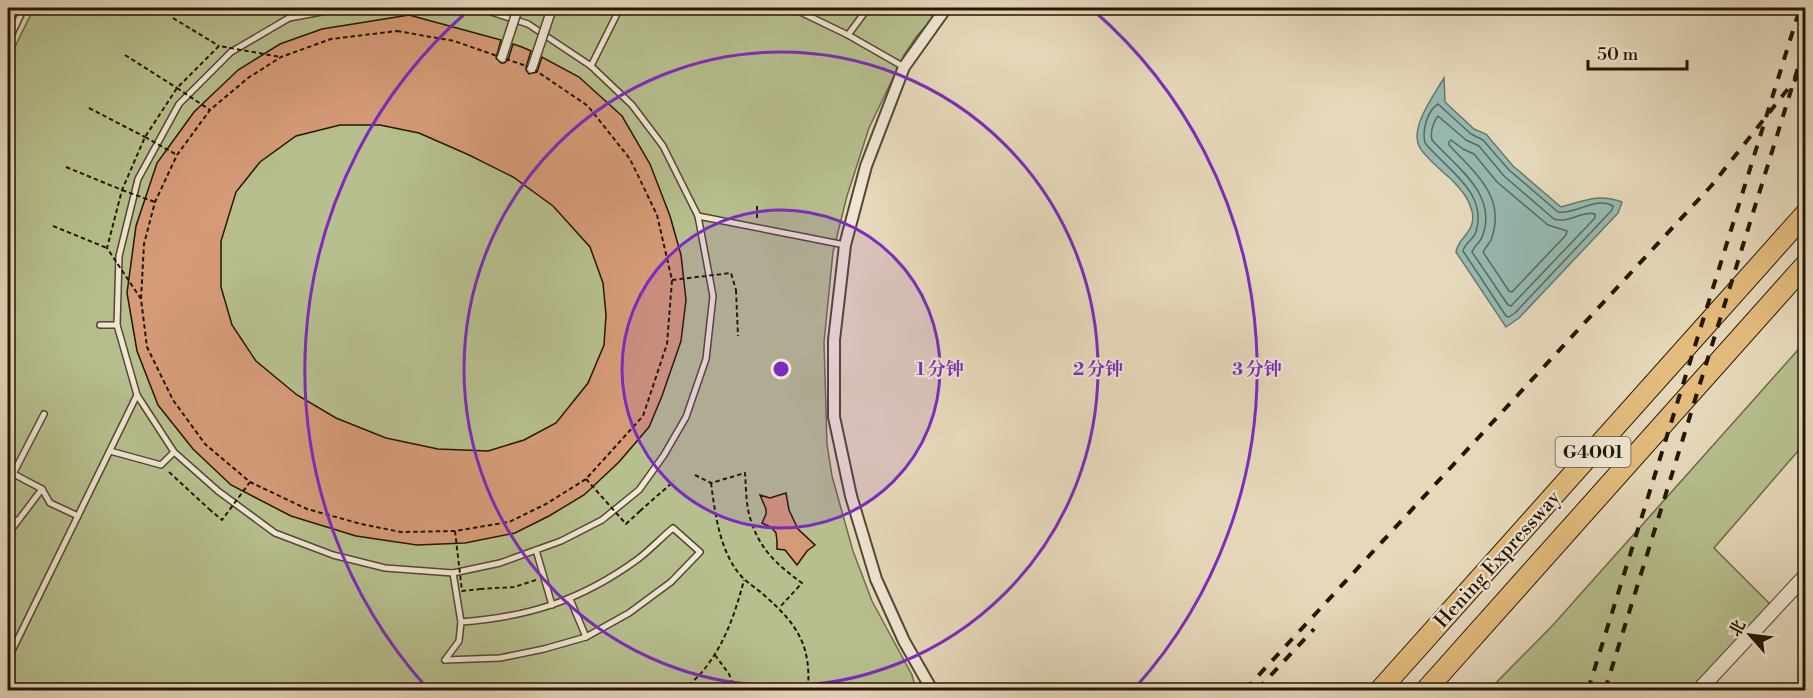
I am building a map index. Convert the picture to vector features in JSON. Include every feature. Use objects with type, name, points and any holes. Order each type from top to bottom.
[{"type":"highway","name":"Hening Expressway","points":[[1380,690],[1806,213]]},
{"type":"highway","name":"Hening Expressway","points":[[1426,690],[1806,264]]},
{"type":"street","points":[[502,57],[519,8]]},
{"type":"street","points":[[532,68],[552,8]]},
{"type":"street","points":[[932,690],[904,641],[876,579],[851,496],[834,417],[834,340],[845,245],[866,166],[904,67],[946,8]]},
{"type":"street","points":[[1698,690],[1806,574]]},
{"type":"lane","points":[[8,42],[24,8]]},
{"type":"lane","points":[[344,8],[289,18],[231,52],[179,104],[138,179],[119,256],[117,325],[137,395],[174,452],[218,491],[275,533],[333,555],[385,568],[453,573],[500,563],[561,541],[602,520],[639,490],[664,456],[686,417],[706,359],[713,296],[698,216],[663,146],[632,105],[591,66],[528,24],[479,8]]},
{"type":"lane","points":[[591,66],[620,8]]},
{"type":"lane","points":[[792,8],[848,35],[904,67]]},
{"type":"lane","points":[[848,35],[868,8]]},
{"type":"lane","points":[[698,216],[845,245]]},
{"type":"lane","points":[[100,325],[117,325]]},
{"type":"lane","points":[[8,658],[137,395]]},
{"type":"lane","points":[[44,414],[10,472],[42,489],[50,503],[78,516]]},
{"type":"lane","points":[[110,451],[161,465],[174,452]]},
{"type":"lane","points":[[8,534],[42,489]]},
{"type":"lane","points":[[8,516],[18,521]]},
{"type":"lane","points":[[453,573],[460,622],[459,641],[445,660],[500,658],[544,649],[585,637],[629,613],[671,582],[700,552],[673,528],[639,558],[570,599],[527,613],[494,620],[460,622]]},
{"type":"lane","points":[[536,550],[552,605]]},
{"type":"lane","points":[[570,599],[585,637]]},
{"type":"path","points":[[173,18],[219,46],[281,57]]},
{"type":"path","points":[[397,31],[454,41],[502,57],[532,68],[588,106],[630,159],[657,215],[672,280],[667,344],[643,416],[586,479],[546,504],[510,522],[455,531],[400,532],[307,509],[250,482],[205,444],[172,400],[147,347],[141,299],[144,244],[155,202],[177,155],[210,110],[248,78],[281,57],[331,39],[397,31]]},
{"type":"path","points":[[107,248],[122,190],[145,137],[177,88],[219,46]]},
{"type":"path","points":[[125,55],[210,110]]},
{"type":"path","points":[[88,108],[177,155]]},
{"type":"path","points":[[66,167],[155,202]]},
{"type":"path","points":[[53,226],[107,248],[141,299]]},
{"type":"path","points":[[672,280],[731,273],[736,290],[738,336]]},
{"type":"path","points":[[161,465],[222,520],[250,482]]},
{"type":"path","points":[[695,475],[711,483],[746,472],[748,513],[760,543],[779,566],[802,583],[779,609]]},
{"type":"path","points":[[586,479],[626,524],[674,481]]},
{"type":"path","points":[[711,483],[717,523],[735,569],[795,626],[804,649],[809,672],[808,690]]},
{"type":"path","points":[[455,531],[462,591],[514,587],[544,578]]},
{"type":"path","points":[[683,690],[703,671],[715,655],[728,629],[744,580]]},
{"type":"path","points":[[715,655],[729,674],[735,690]]},
{"type":"green space","points":[[34,8],[941,8],[904,55],[869,128],[847,196],[833,252],[824,342],[827,444],[832,476],[853,551],[872,601],[912,675],[916,690],[8,690],[8,61]]},
{"type":"green space","points":[[1805,342],[1805,443],[1714,548],[1774,608],[1699,690],[1489,690],[1553,625]]},
{"type":"water","points":[[1444,78],[1445,102],[1474,129],[1486,134],[1513,166],[1561,207],[1598,198],[1622,202],[1618,213],[1519,318],[1506,327],[1456,252],[1472,224],[1473,218],[1469,202],[1452,180],[1425,154],[1417,138],[1424,111]]},
{"type":"building","points":[[409,15],[501,40],[496,58],[501,63],[508,60],[513,44],[531,51],[526,67],[529,74],[537,72],[542,57],[579,77],[622,116],[650,164],[670,216],[681,255],[686,300],[681,341],[649,427],[619,462],[584,495],[515,533],[465,543],[417,545],[356,536],[291,516],[231,485],[193,449],[158,405],[137,351],[127,293],[136,226],[157,163],[194,112],[238,70],[280,44],[322,29]],"holes":[[[340,125],[380,125],[419,133],[513,177],[553,206],[590,247],[603,283],[606,315],[604,345],[588,383],[556,423],[524,440],[488,451],[438,449],[386,438],[336,418],[297,395],[256,361],[232,325],[221,287],[221,241],[236,192],[260,162],[296,136]]]},
{"type":"building","points":[[786,493],[789,510],[798,529],[815,545],[807,551],[797,565],[785,550],[777,549],[776,533],[771,527],[762,523],[766,509],[760,495],[770,498]]},
{"type":"railway","points":[[1588,690],[1800,8]]},
{"type":"railway","points":[[1605,690],[1806,42]]},
{"type":"railway","points":[[1245,690],[1712,185],[1806,66]]},
{"type":"railway","points":[[1257,690],[1314,629]]}]
